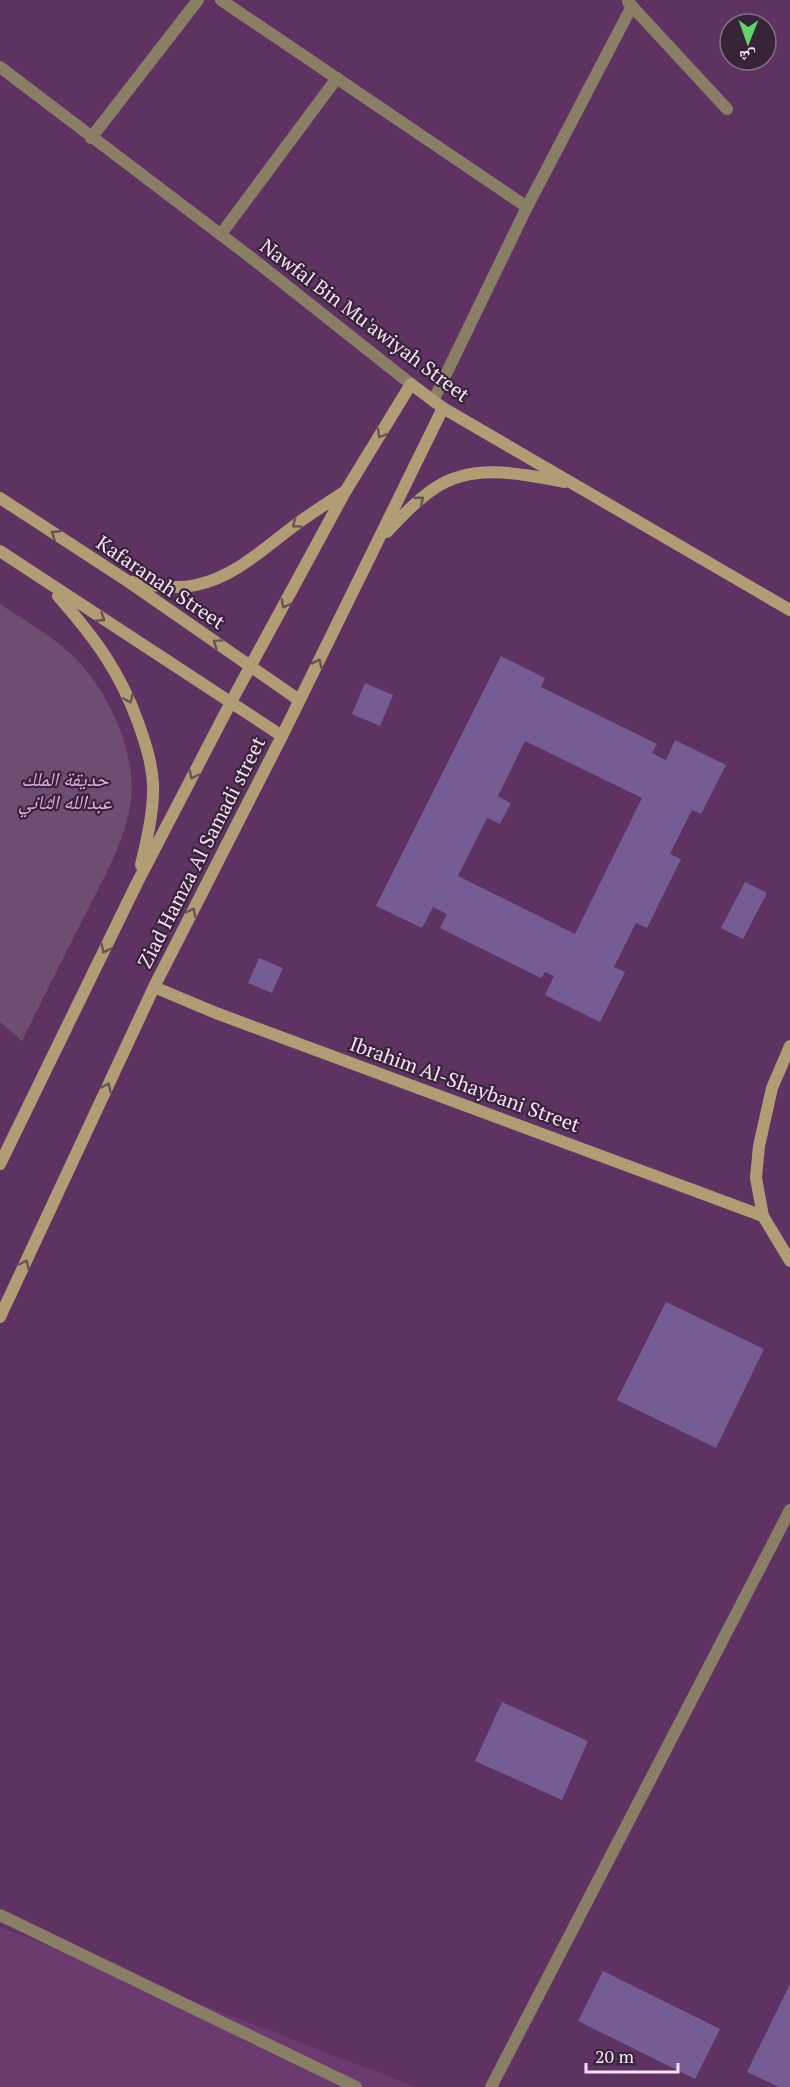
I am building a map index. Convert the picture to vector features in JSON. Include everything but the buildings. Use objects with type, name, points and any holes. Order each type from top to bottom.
[{"type":"street","points":[[91,138],[198,0]]},
{"type":"street","points":[[220,0],[527,207]]},
{"type":"street","points":[[438,404],[527,207],[629,3],[727,109]]},
{"type":"street","name":"Nawfal Bin Mu'awiyah Street","points":[[0,67],[221,234],[438,404],[790,610]]},
{"type":"street","points":[[221,234],[337,78]]},
{"type":"street","points":[[0,1164],[137,883],[231,702],[345,492],[411,384]]},
{"type":"street","name":"Ziad Hamza Al Samadi street","points":[[0,1317],[154,987],[378,541],[438,404]]},
{"type":"street","points":[[378,541],[408,510],[435,488],[451,480],[475,474],[500,472],[573,484]]},
{"type":"street","points":[[129,582],[194,586],[221,578],[246,563],[299,522],[345,492]]},
{"type":"street","name":"Kafaranah Street","points":[[0,498],[129,582],[299,700]]},
{"type":"street","points":[[0,551],[282,736]]},
{"type":"street","points":[[47,583],[90,633],[114,668],[129,699],[149,757],[153,785],[150,817],[137,883]]},
{"type":"street","name":"Ibrahim Al-Shaybani Street","points":[[154,987],[259,1029],[763,1216]]},
{"type":"street","points":[[790,1048],[772,1088],[759,1146],[756,1178],[763,1216],[790,1261]]},
{"type":"street","points":[[491,2087],[790,1510]]},
{"type":"street","points":[[0,1915],[356,2087]]},
{"type":"shaded area","points":[[0,1927],[416,2087],[0,2087]]},
{"type":"green space","name":"حديقة الملك عبدالله الثاني","points":[[0,604],[64,648],[93,679],[116,720],[130,764],[132,786],[127,819],[113,860],[22,1041],[0,1022]]}]
